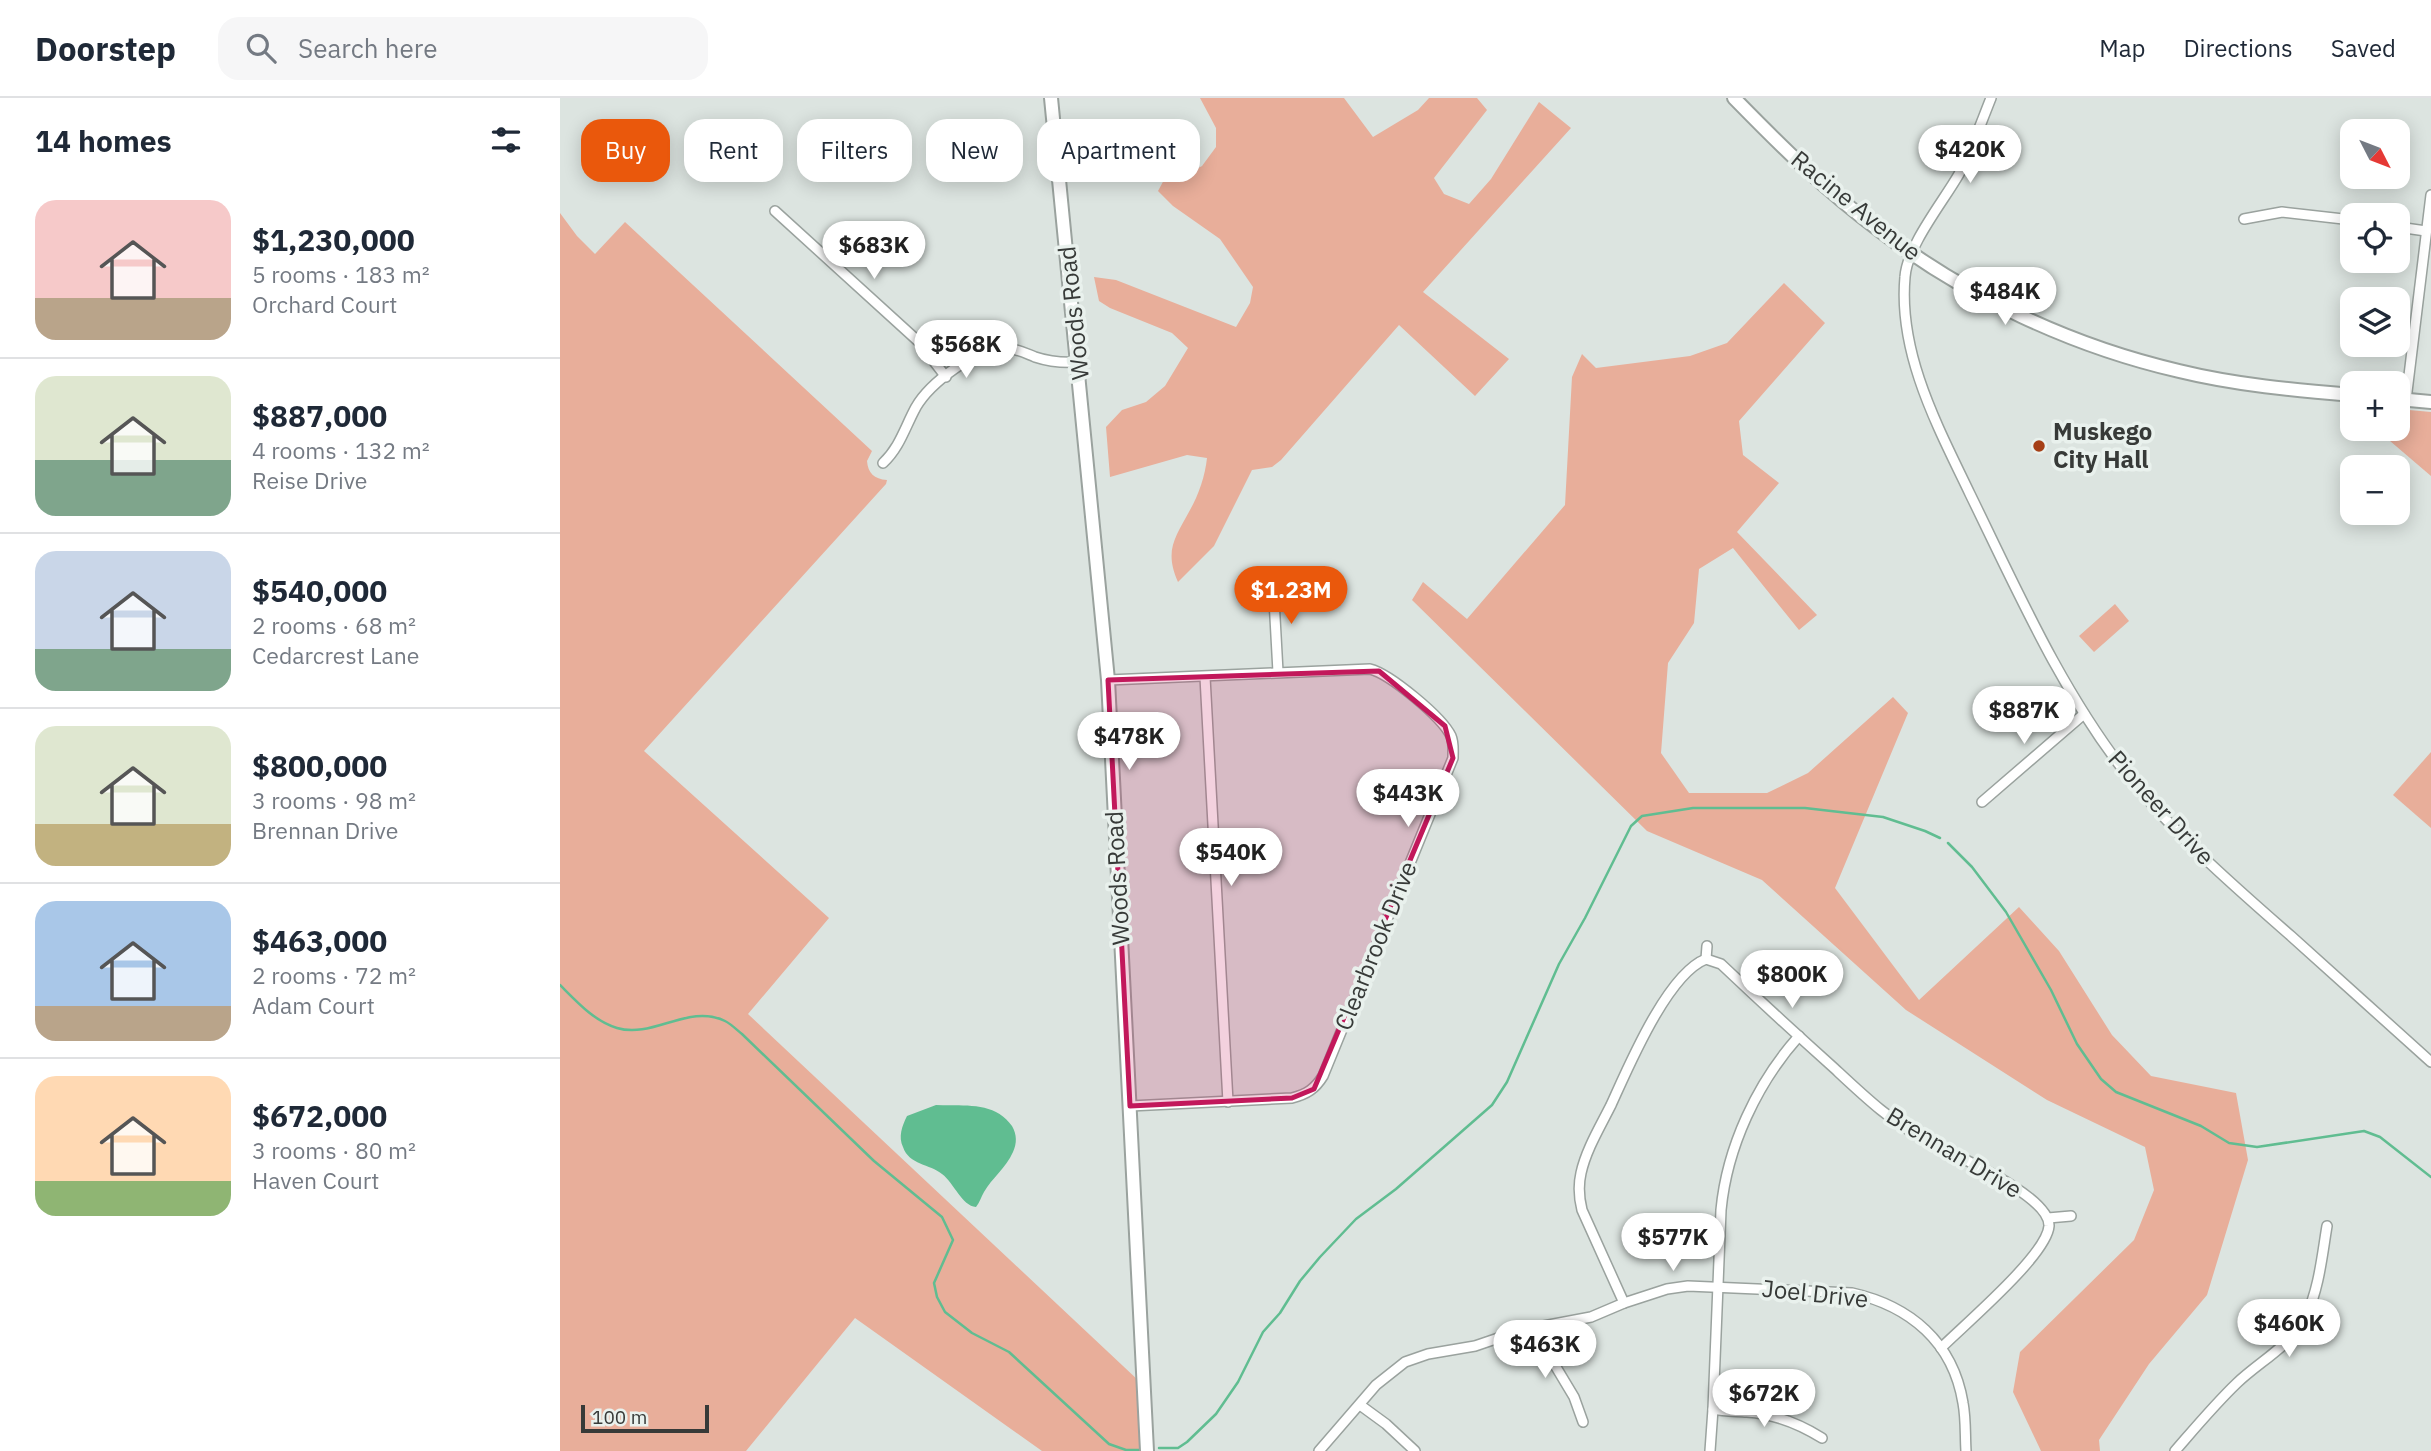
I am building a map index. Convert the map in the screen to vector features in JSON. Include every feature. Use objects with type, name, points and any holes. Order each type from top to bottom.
[{"type":"street","name":"Woods Road","points":[[1051,98],[1108,680],[1147,1451]]},
{"type":"street","name":"Racine Avenue","points":[[1734,98],[1814,176],[1861,216],[1911,254],[1981,296],[2046,327],[2148,363],[2239,383],[2340,395]]},
{"type":"street","points":[[1911,254],[1961,170],[1991,98]]},
{"type":"street","points":[[2406,371],[2431,195]]},
{"type":"street","points":[[775,211],[919,342],[946,377]]},
{"type":"street","points":[[2244,219],[2282,212],[2340,219]]},
{"type":"street","points":[[2410,229],[2426,231]]},
{"type":"street","name":"Pioneer Drive","points":[[1911,254],[1905,276],[1906,321],[1919,379],[1984,523],[2084,714],[2128,776],[2176,831],[2431,1062]]},
{"type":"street","points":[[883,463],[894,452],[918,404],[928,392],[977,354],[1002,348],[1016,349],[1051,362],[1078,362]]},
{"type":"street","points":[[2410,401],[2431,402]]},
{"type":"street","points":[[1273,581],[1278,672]]},
{"type":"street","name":"Clearbrook Drive","points":[[1108,680],[1359,668],[1379,671],[1401,686],[1445,726],[1452,740],[1453,758],[1323,1076],[1314,1089],[1292,1098],[1130,1106]]},
{"type":"street","points":[[1205,677],[1228,1102]]},
{"type":"street","points":[[1982,802],[2084,714]]},
{"type":"street","points":[[1623,1303],[1582,1210],[1579,1197],[1581,1172],[1594,1139],[1653,1018],[1692,968],[1706,959],[1707,946]]},
{"type":"street","name":"Brennan Drive","points":[[1706,959],[1721,964],[1891,1118],[1926,1140],[2004,1181],[2037,1204],[2048,1218]]},
{"type":"street","points":[[1710,1451],[1722,1199],[1731,1157],[1768,1076],[1799,1036]]},
{"type":"street","points":[[1941,1348],[2035,1253],[2047,1235],[2048,1218],[2071,1216]]},
{"type":"street","points":[[2175,1451],[2230,1390],[2283,1346],[2305,1318],[2314,1294],[2327,1226]]},
{"type":"street","name":"Joel Drive","points":[[1319,1451],[1385,1376],[1405,1362],[1428,1354],[1475,1346],[1540,1326],[1591,1317],[1667,1289],[1717,1286],[1840,1292],[1887,1303],[1907,1314],[1927,1331],[1941,1348],[1956,1374],[1963,1400],[1966,1451]]},
{"type":"street","points":[[1540,1326],[1550,1357],[1574,1397],[1583,1422]]},
{"type":"street","points":[[1360,1405],[1386,1424],[1415,1451]]},
{"type":"street","points":[[1713,1409],[1782,1418],[1803,1426],[1822,1438]]},
{"type":"highlighted area","points":[[1379,671],[1445,726],[1453,758],[1314,1089],[1292,1098],[1130,1106],[1108,680]]},
{"type":"shaded area","points":[[1200,98],[1344,98],[1373,137],[1418,110],[1429,98],[1477,98],[1487,110],[1434,178],[1444,194],[1469,204],[1491,179],[1539,102],[1571,128],[1423,292],[1509,359],[1475,396],[1399,325],[1281,460],[1272,467],[1252,470],[1214,546],[1178,582],[1172,561],[1173,544],[1199,491],[1207,458],[1187,455],[1110,477],[1106,427],[1122,410],[1146,402],[1165,386],[1188,348],[1172,333],[1099,301],[1094,277],[1116,280],[1236,327],[1250,303],[1253,287],[1220,239],[1173,206],[1158,191],[1163,182],[1200,182],[1200,167],[1216,147],[1216,128]]},
{"type":"shaded area","points":[[560,213],[595,254],[625,222],[872,451],[867,461],[872,475],[887,480],[644,751],[829,918],[748,1014],[1139,1381],[1143,1451],[1042,1451],[855,1318],[746,1451],[560,1451]]},
{"type":"shaded area","points":[[1784,283],[1825,323],[1739,421],[1743,455],[1779,483],[1737,532],[1817,615],[1799,630],[1733,548],[1699,569],[1694,623],[1668,663],[1661,753],[1689,793],[1767,793],[1808,773],[1893,697],[1908,713],[1835,888],[1919,1000],[2019,907],[2059,951],[2112,1035],[2151,1076],[2236,1093],[2248,1160],[2207,1295],[2149,1364],[2099,1440],[2100,1451],[2041,1451],[2013,1392],[2020,1352],[2134,1240],[2154,1190],[2145,1147],[2047,1100],[1906,1010],[1762,880],[1647,831],[1412,600],[1423,582],[1467,619],[1565,505],[1572,377],[1582,354],[1596,368],[1690,356],[1727,343]]},
{"type":"shaded area","points":[[2410,410],[2431,412],[2431,476],[2410,458],[2410,455],[2390,441],[2410,441]]},
{"type":"shaded area","points":[[2115,604],[2129,621],[2094,652],[2079,636]]},
{"type":"shaded area","points":[[2431,752],[2431,828],[2393,795]]},
{"type":"shaded area","points":[[936,1105],[967,1105],[988,1109],[1005,1118],[1014,1129],[1016,1139],[1013,1152],[976,1207],[966,1203],[942,1174],[915,1161],[903,1147],[901,1132],[907,1116]]},
{"type":"waterway","points":[[1159,1448],[1178,1448],[1216,1414],[1238,1382],[1263,1332],[1280,1313],[1300,1281],[1356,1219],[1396,1189],[1492,1105],[1507,1082],[1559,964],[1631,826],[1642,816],[1693,808],[1805,808],[1883,817],[1940,838]]},
{"type":"waterway","points":[[1948,843],[1972,867],[2006,912],[2051,990],[2077,1044],[2101,1079],[2116,1092],[2201,1126],[2229,1143],[2257,1147],[2364,1131],[2380,1137],[2431,1177]]},
{"type":"waterway","points":[[560,985],[593,1016],[617,1028],[644,1029],[698,1016],[712,1017],[732,1025],[874,1161],[942,1217],[953,1240],[934,1283],[937,1297],[945,1312],[972,1333],[1009,1352],[1109,1444],[1126,1450],[1143,1450]]},
{"type":"place","name":"Muskego City Hall","points":[[2039,446]]}]
